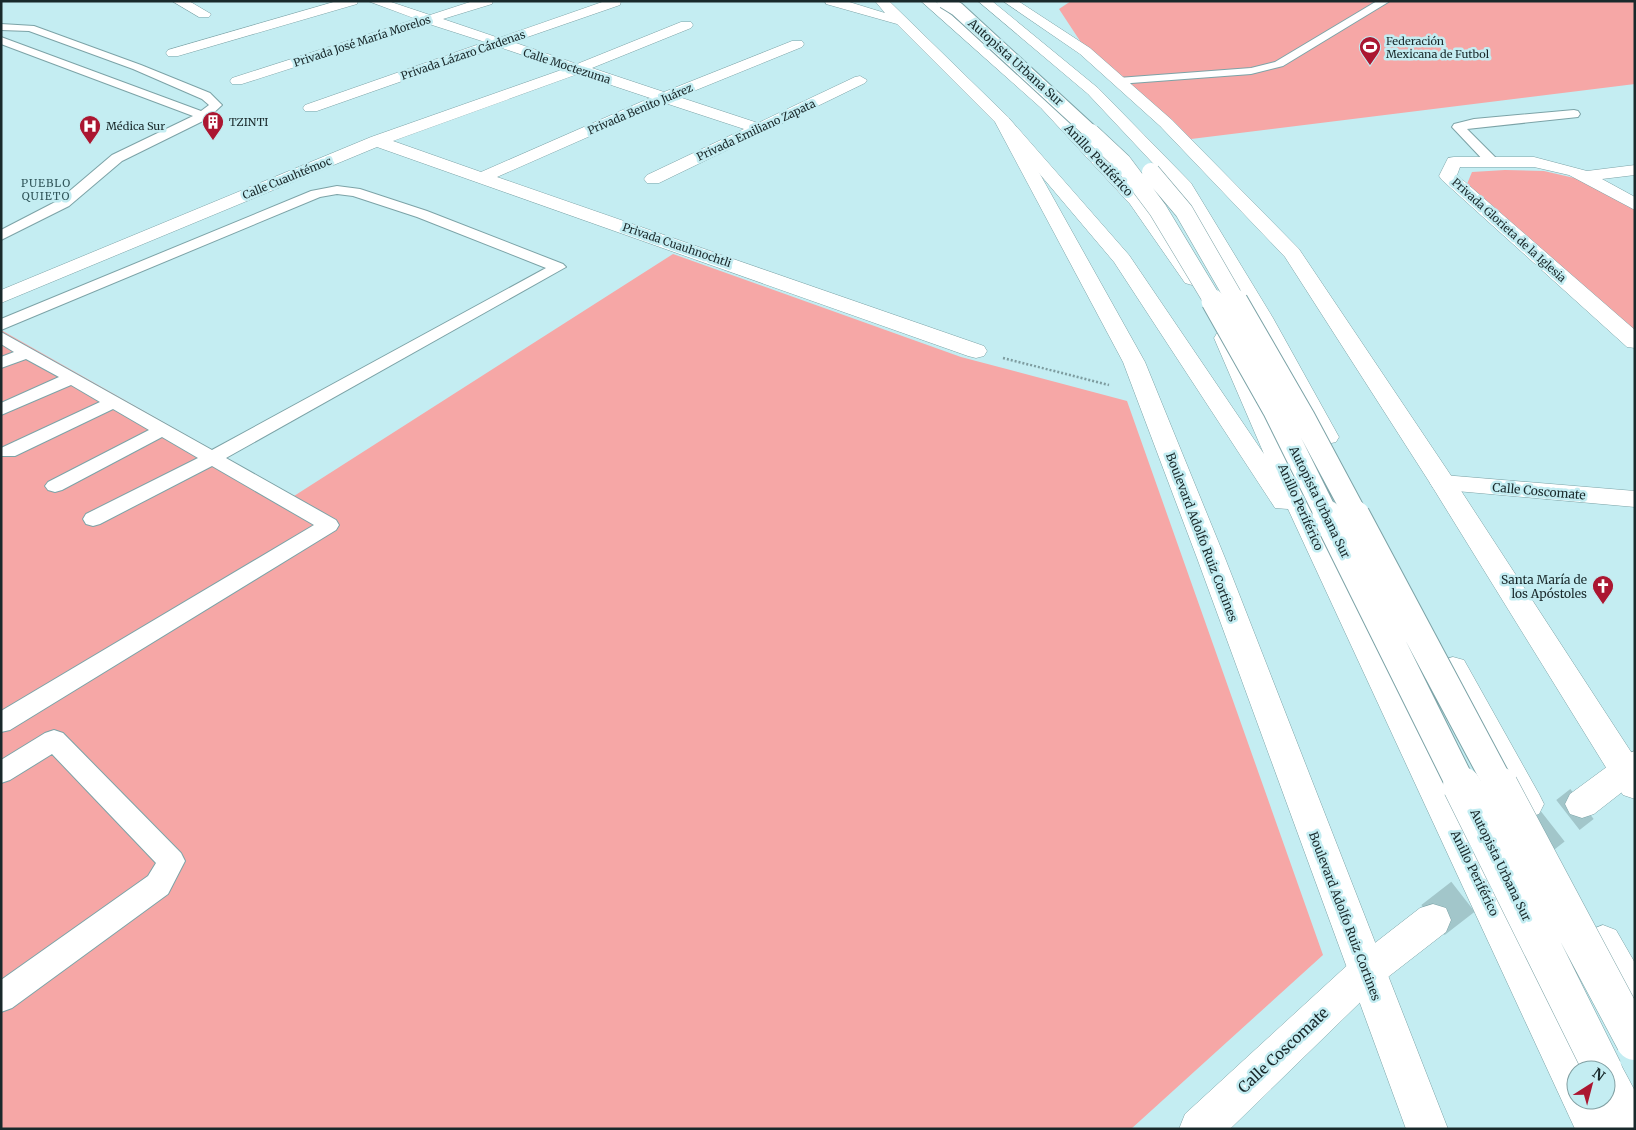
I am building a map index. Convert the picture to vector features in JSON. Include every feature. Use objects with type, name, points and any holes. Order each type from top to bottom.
[{"type":"main road","points":[[178,1],[204,14]]},
{"type":"main road","points":[[173,53],[352,1]]},
{"type":"main road","name":"Calle Moctezuma","points":[[374,1],[760,129]]},
{"type":"main road","name":"Privada José María Morelos","points":[[237,81],[487,1]]},
{"type":"main road","points":[[831,1],[902,21]]},
{"type":"main road","name":"Boulevard Adolfo Ruiz Cortines","points":[[881,1],[1002,120],[1134,362],[1214,567],[1427,1129]]},
{"type":"main road","name":"Anillo Periférico","points":[[927,1],[1047,105],[1136,200],[1208,301],[1328,569],[1566,1064]]},
{"type":"main road","name":"Autopista Urbana Sur","points":[[944,1],[957,9],[1042,84],[1122,162],[1158,210],[1274,409],[1598,1060]]},
{"type":"main road","name":"Autopista Urbana Sur","points":[[966,1],[1031,49],[1146,167],[1184,211],[1303,417],[1635,1041]]},
{"type":"main road","points":[[984,1],[1093,91],[1185,187]]},
{"type":"main road","points":[[1009,1],[1085,51],[1166,123],[1292,253],[1631,773],[1582,804]]},
{"type":"main road","name":"Privada Lázaro Cárdenas","points":[[311,108],[615,2]]},
{"type":"main road","name":"Calle Cuauhtémoc","points":[[1,297],[377,141],[577,69],[686,25]]},
{"type":"main road","points":[[1049,29],[1105,89],[1136,130],[1185,187],[1262,318],[1635,1000]]},
{"type":"main road","name":"Privada Benito Juárez","points":[[483,177],[665,97],[797,44]]},
{"type":"main road","name":"Privada Emiliano Zapata","points":[[653,179],[860,80]]},
{"type":"main road","points":[[1002,120],[1122,258],[1328,569]]},
{"type":"main road","name":"Privada Cuauhnochtli","points":[[377,141],[976,351]]},
{"type":"main road","name":"Privada Glorieta de la Iglesia","points":[[1635,205],[1575,171],[1534,162],[1491,160],[1454,162],[1448,176],[1635,342]]},
{"type":"main road","points":[[1585,176],[1635,170]]},
{"type":"main road","name":"Calle Coscomate","points":[[1443,484],[1635,499]]},
{"type":"main road","name":"Calle Coscomate","points":[[1200,1129],[1366,972],[1433,920]]},
{"type":"main road","points":[[1616,1097],[1632,1129]]},
{"type":"main road","points":[[1588,1110],[1597,1129]]},
{"type":"lane","points":[[1118,81],[1251,70],[1279,64],[1385,1]]},
{"type":"lane","points":[[1,27],[35,30],[137,67],[206,96],[216,105],[203,116],[117,158],[64,203],[1,236]]},
{"type":"lane","points":[[2,38],[35,30]]},
{"type":"lane","points":[[2,38],[203,116]]},
{"type":"lane","points":[[1491,160],[1458,127],[1474,123],[1574,114]]},
{"type":"lane","points":[[1,325],[316,194],[338,190],[355,192],[422,214],[558,267],[212,458],[93,518]]},
{"type":"lane","points":[[1,337],[329,525],[1,723]]},
{"type":"lane","points":[[1,364],[28,352]]},
{"type":"lane","points":[[1,410],[72,378]]},
{"type":"lane","points":[[8,452],[114,402]]},
{"type":"lane","points":[[55,486],[162,430]]},
{"type":"lane","points":[[1,773],[54,740],[171,861],[158,885],[1,998]]},
{"type":"path","points":[[976,351],[1147,396]]},
{"type":"shaded area","name":"Federación Mexicana de Futbol","points":[[1071,1],[1635,1],[1635,84],[1183,140],[1084,47],[1059,9]]},
{"type":"shaded area","points":[[1505,170],[1544,171],[1583,180],[1635,210],[1635,331],[1467,184],[1472,172]]},
{"type":"shaded area","points":[[673,254],[961,357],[1127,401],[1323,955],[1131,1129],[1,1129],[1,330],[294,496]]},
{"type":"tunnel","points":[[1433,920],[1582,804]]},
{"type":"place","name":"Federación Mexicana de Futbol","points":[[1370,66]]},
{"type":"place","name":"TZINTI","points":[[213,141]]},
{"type":"place","name":"Médica Sur","points":[[90,145]]},
{"type":"place","name":"Santa María de los Apóstoles","points":[[1603,605]]},
{"type":"district","name":"PUEBLO QUIETO","points":[[46,189]]}]
